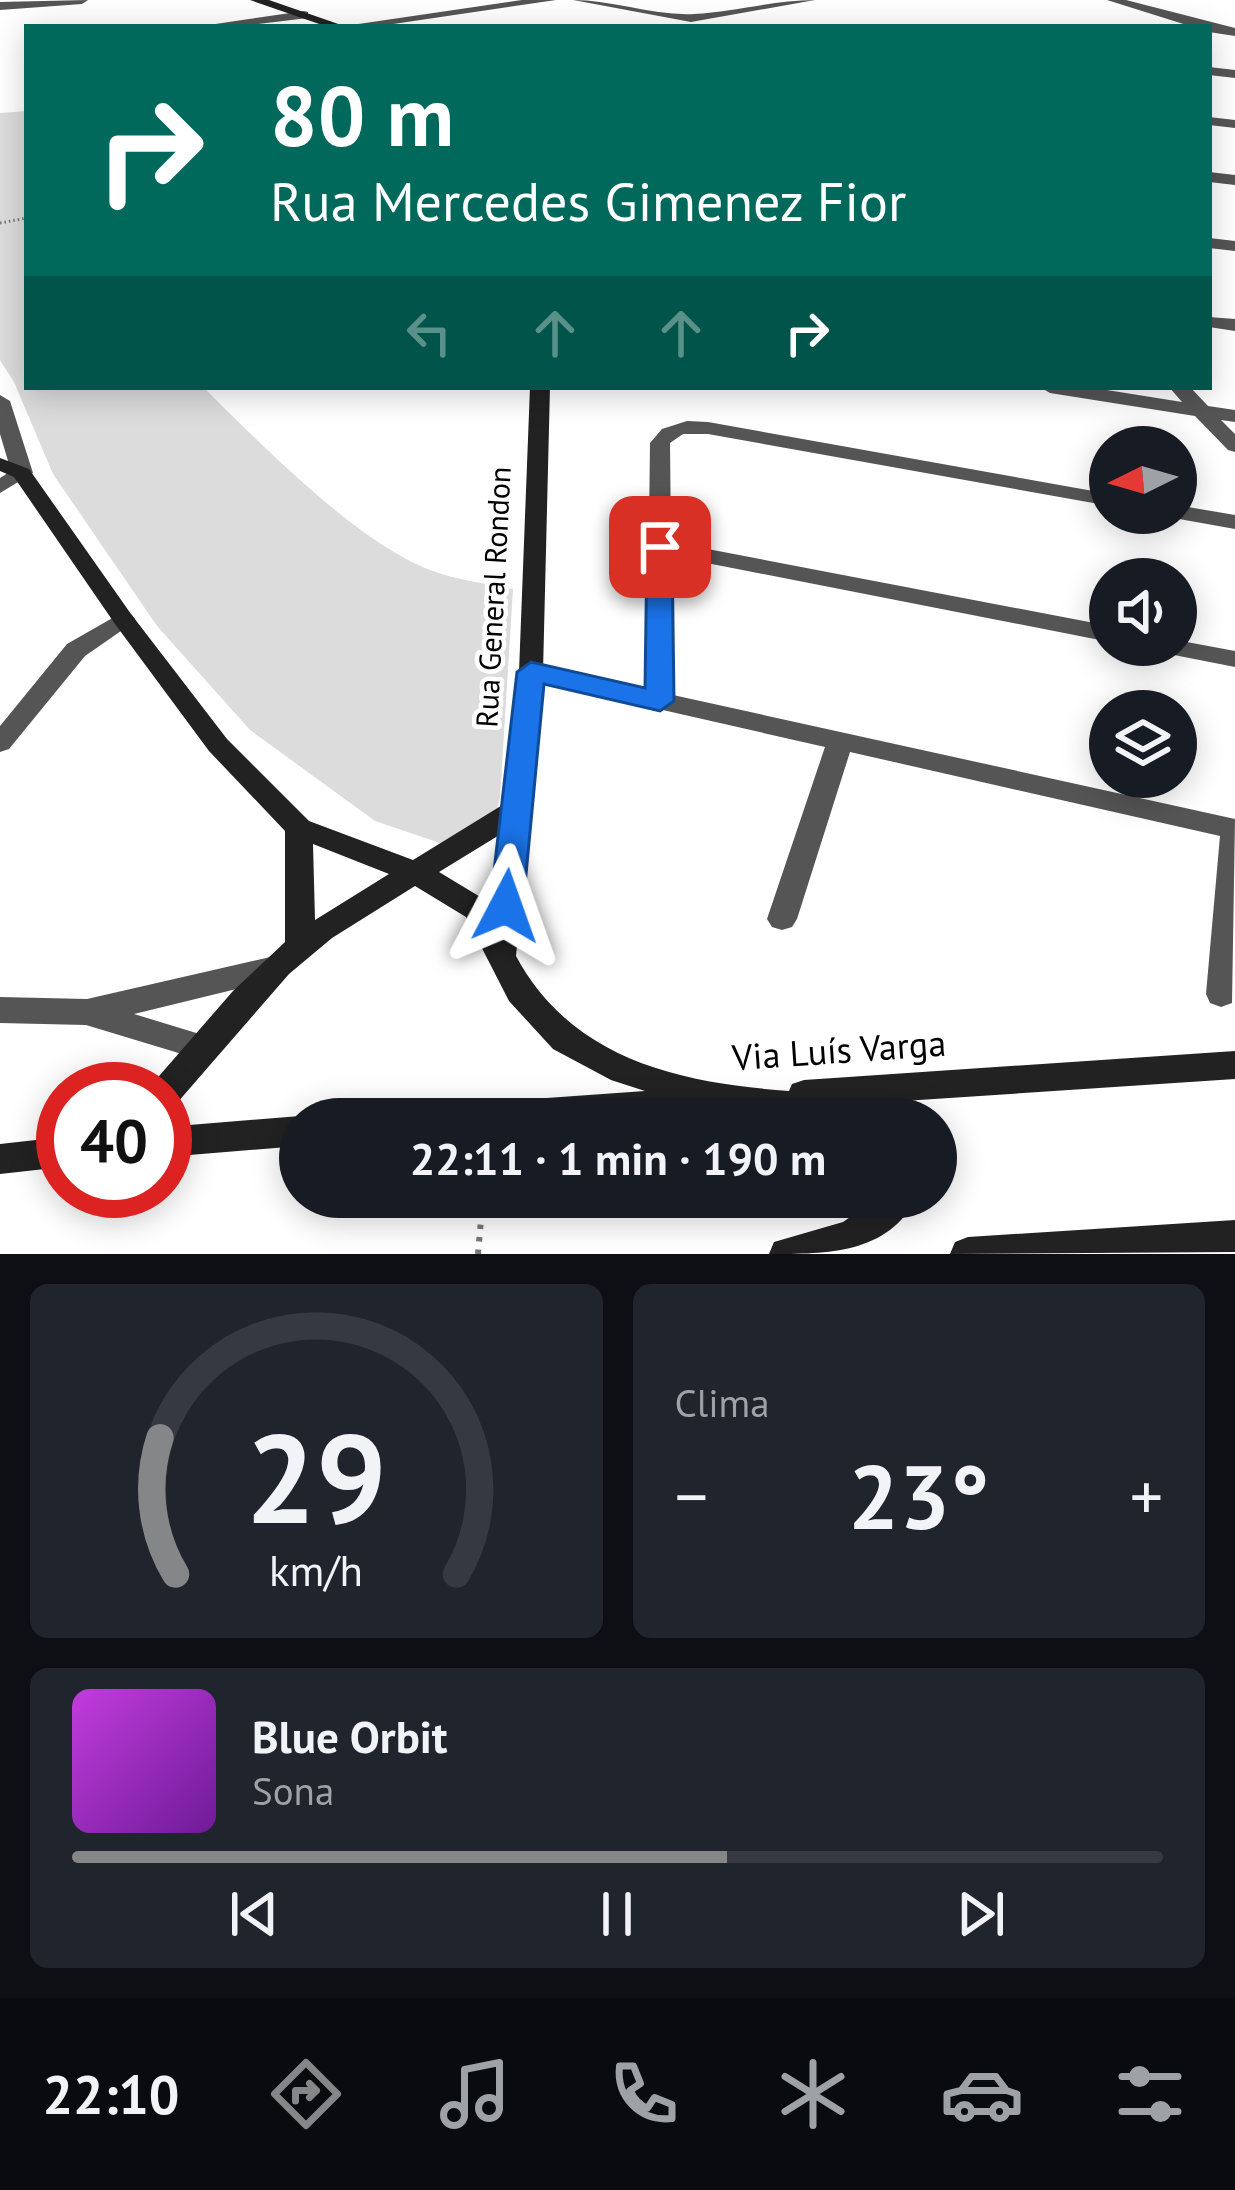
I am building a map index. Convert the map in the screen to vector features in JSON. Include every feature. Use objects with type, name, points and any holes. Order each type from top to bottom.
[{"type":"street","points":[[0,6],[82,0]]},
{"type":"street","points":[[257,0],[333,24]]},
{"type":"street","points":[[366,24],[550,0]]},
{"type":"street","points":[[578,0],[691,18],[809,0]]},
{"type":"street","points":[[1113,0],[1200,24]]},
{"type":"street","points":[[227,24],[304,15]]},
{"type":"street","name":"Rua General Rondon","points":[[503,953],[531,672],[540,390]]},
{"type":"street","points":[[1069,390],[1235,416]]},
{"type":"street","points":[[1182,390],[1235,446]]},
{"type":"street","points":[[0,401],[8,474],[218,745],[299,828],[416,873],[477,909],[520,992],[564,1040],[622,1070],[713,1098]]},
{"type":"street","points":[[660,701],[660,443],[666,433],[684,427],[1089,496]]},
{"type":"street","points":[[1197,516],[1235,522]]},
{"type":"street","points":[[660,547],[1089,630]]},
{"type":"street","points":[[0,743],[76,650],[123,620]]},
{"type":"street","points":[[1197,652],[1235,659]]},
{"type":"street","points":[[531,672],[1235,830],[1221,994]]},
{"type":"street","points":[[782,919],[840,741]]},
{"type":"street","points":[[192,1063],[300,946],[514,811]]},
{"type":"street","points":[[299,828],[300,946]]},
{"type":"street","points":[[0,1010],[87,1012],[275,968]]},
{"type":"street","points":[[87,1012],[205,1048]]},
{"type":"street","name":"Via Luís Varga","points":[[749,1098],[1235,1065]]},
{"type":"street","points":[[192,1140],[279,1133]]},
{"type":"street","points":[[0,1160],[36,1155]]},
{"type":"street","points":[[787,1254],[887,1218]]},
{"type":"street","points":[[968,1254],[1096,1250],[1235,1236]]},
{"type":"path","points":[[478,1254],[481,1218]]},
{"type":"shaded area","points":[[24,111],[24,390],[206,390],[310,489],[371,537],[430,570],[513,589],[500,798],[492,831],[440,843],[375,821],[250,730],[157,626],[53,474],[0,360],[0,113]]},
{"type":"route","points":[[506,906],[531,672],[660,701],[660,547]]}]
